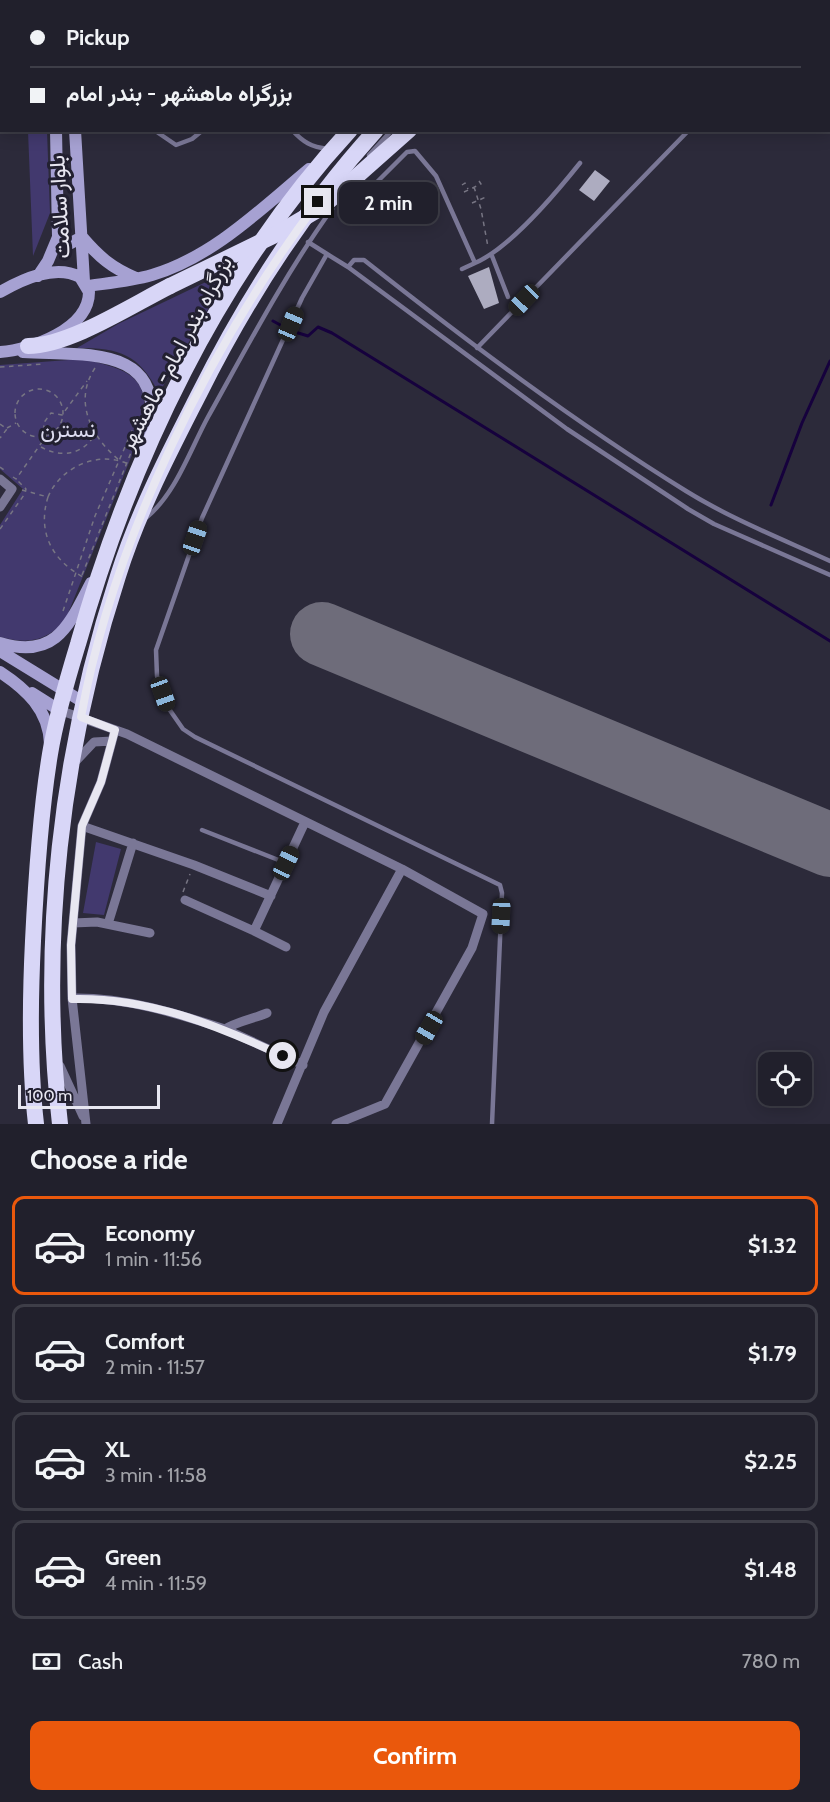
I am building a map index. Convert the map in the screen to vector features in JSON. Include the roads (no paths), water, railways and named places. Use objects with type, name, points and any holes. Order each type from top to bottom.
[{"type":"highway","name":"بزرگراه بندر امام- ماهشهر","points":[[36,1124],[30,1010],[35,909],[50,753],[91,576],[132,466],[146,452],[186,369],[274,221],[348,132]]},
{"type":"highway","points":[[60,1124],[55,1055],[54,912],[72,765],[82,710],[118,575],[154,482],[224,344],[293,234],[355,153],[374,132]]},
{"type":"highway","points":[[28,346],[42,346],[69,336],[273,236],[321,208],[407,132]]},
{"type":"main road","name":"بلوار سلامت","points":[[38,276],[48,261],[58,237],[56,132]]},
{"type":"main road","name":"بلوار سلامت","points":[[4,351],[28,346],[57,333],[78,318],[88,302],[75,132]]},
{"type":"main road","points":[[0,292],[38,276],[66,272],[86,283],[137,278],[179,264],[228,235],[333,149]]},
{"type":"main road","points":[[58,237],[69,244],[82,237],[107,264],[137,278]]},
{"type":"main road","points":[[4,351],[103,355],[130,367],[141,378],[152,404],[146,452]]},
{"type":"main road","points":[[0,643],[15,648],[34,647],[52,641],[67,630],[91,576]]},
{"type":"main road","points":[[0,651],[65,690],[82,710]]},
{"type":"main road","points":[[0,672],[59,710]]},
{"type":"main road","points":[[24,687],[41,709],[50,738],[50,753]]},
{"type":"street","points":[[0,479],[12,489],[0,507]]},
{"type":"street","points":[[59,710],[82,710],[115,730],[402,869],[483,914],[472,948],[385,1104],[336,1124]]},
{"type":"street","points":[[86,1124],[72,999],[73,923],[82,826],[101,782],[115,730]]},
{"type":"street","points":[[72,765],[94,742],[112,741]]},
{"type":"street","points":[[254,931],[306,822]]},
{"type":"street","points":[[82,826],[194,865],[271,896]]},
{"type":"street","points":[[108,924],[133,843]]},
{"type":"street","points":[[277,1124],[324,1012],[402,869]]},
{"type":"street","points":[[185,900],[286,947]]},
{"type":"street","points":[[73,923],[108,924],[150,933]]},
{"type":"street","points":[[72,999],[96,998],[163,1009],[225,1029],[303,1065]]},
{"type":"street","points":[[225,1029],[237,1021],[249,1020],[267,1013]]},
{"type":"street","points":[[55,1055],[86,1124]]},
{"type":"lane","points":[[156,132],[176,145],[192,139],[201,132]]},
{"type":"lane","points":[[294,132],[303,142],[314,147],[333,149]]},
{"type":"lane","points":[[138,524],[161,505],[208,417],[308,242],[373,150],[390,132]]},
{"type":"lane","points":[[477,348],[687,132]]},
{"type":"lane","points":[[337,201],[347,206],[365,194],[407,152],[415,151],[436,176],[475,263]]},
{"type":"lane","points":[[462,269],[492,256],[561,187],[580,163]]},
{"type":"lane","points":[[308,242],[349,265],[567,429],[688,509],[714,524],[830,574]]},
{"type":"lane","points":[[327,254],[302,298],[202,518],[156,650],[157,676],[167,706],[183,729],[500,885],[502,893],[492,1124]]},
{"type":"lane","points":[[492,256],[508,297]]},
{"type":"lane","points":[[349,265],[357,259],[364,260],[477,348],[586,427],[687,492],[830,561]]},
{"type":"lane","points":[[202,830],[286,863]]},
{"type":"waterway","points":[[273,321],[284,327]]},
{"type":"waterway","points":[[295,332],[308,336],[318,327],[332,333],[830,641]]},
{"type":"waterway","points":[[771,505],[802,423],[830,361]]},
{"type":"park label","name":"نسترن","points":[[68,429]]}]
